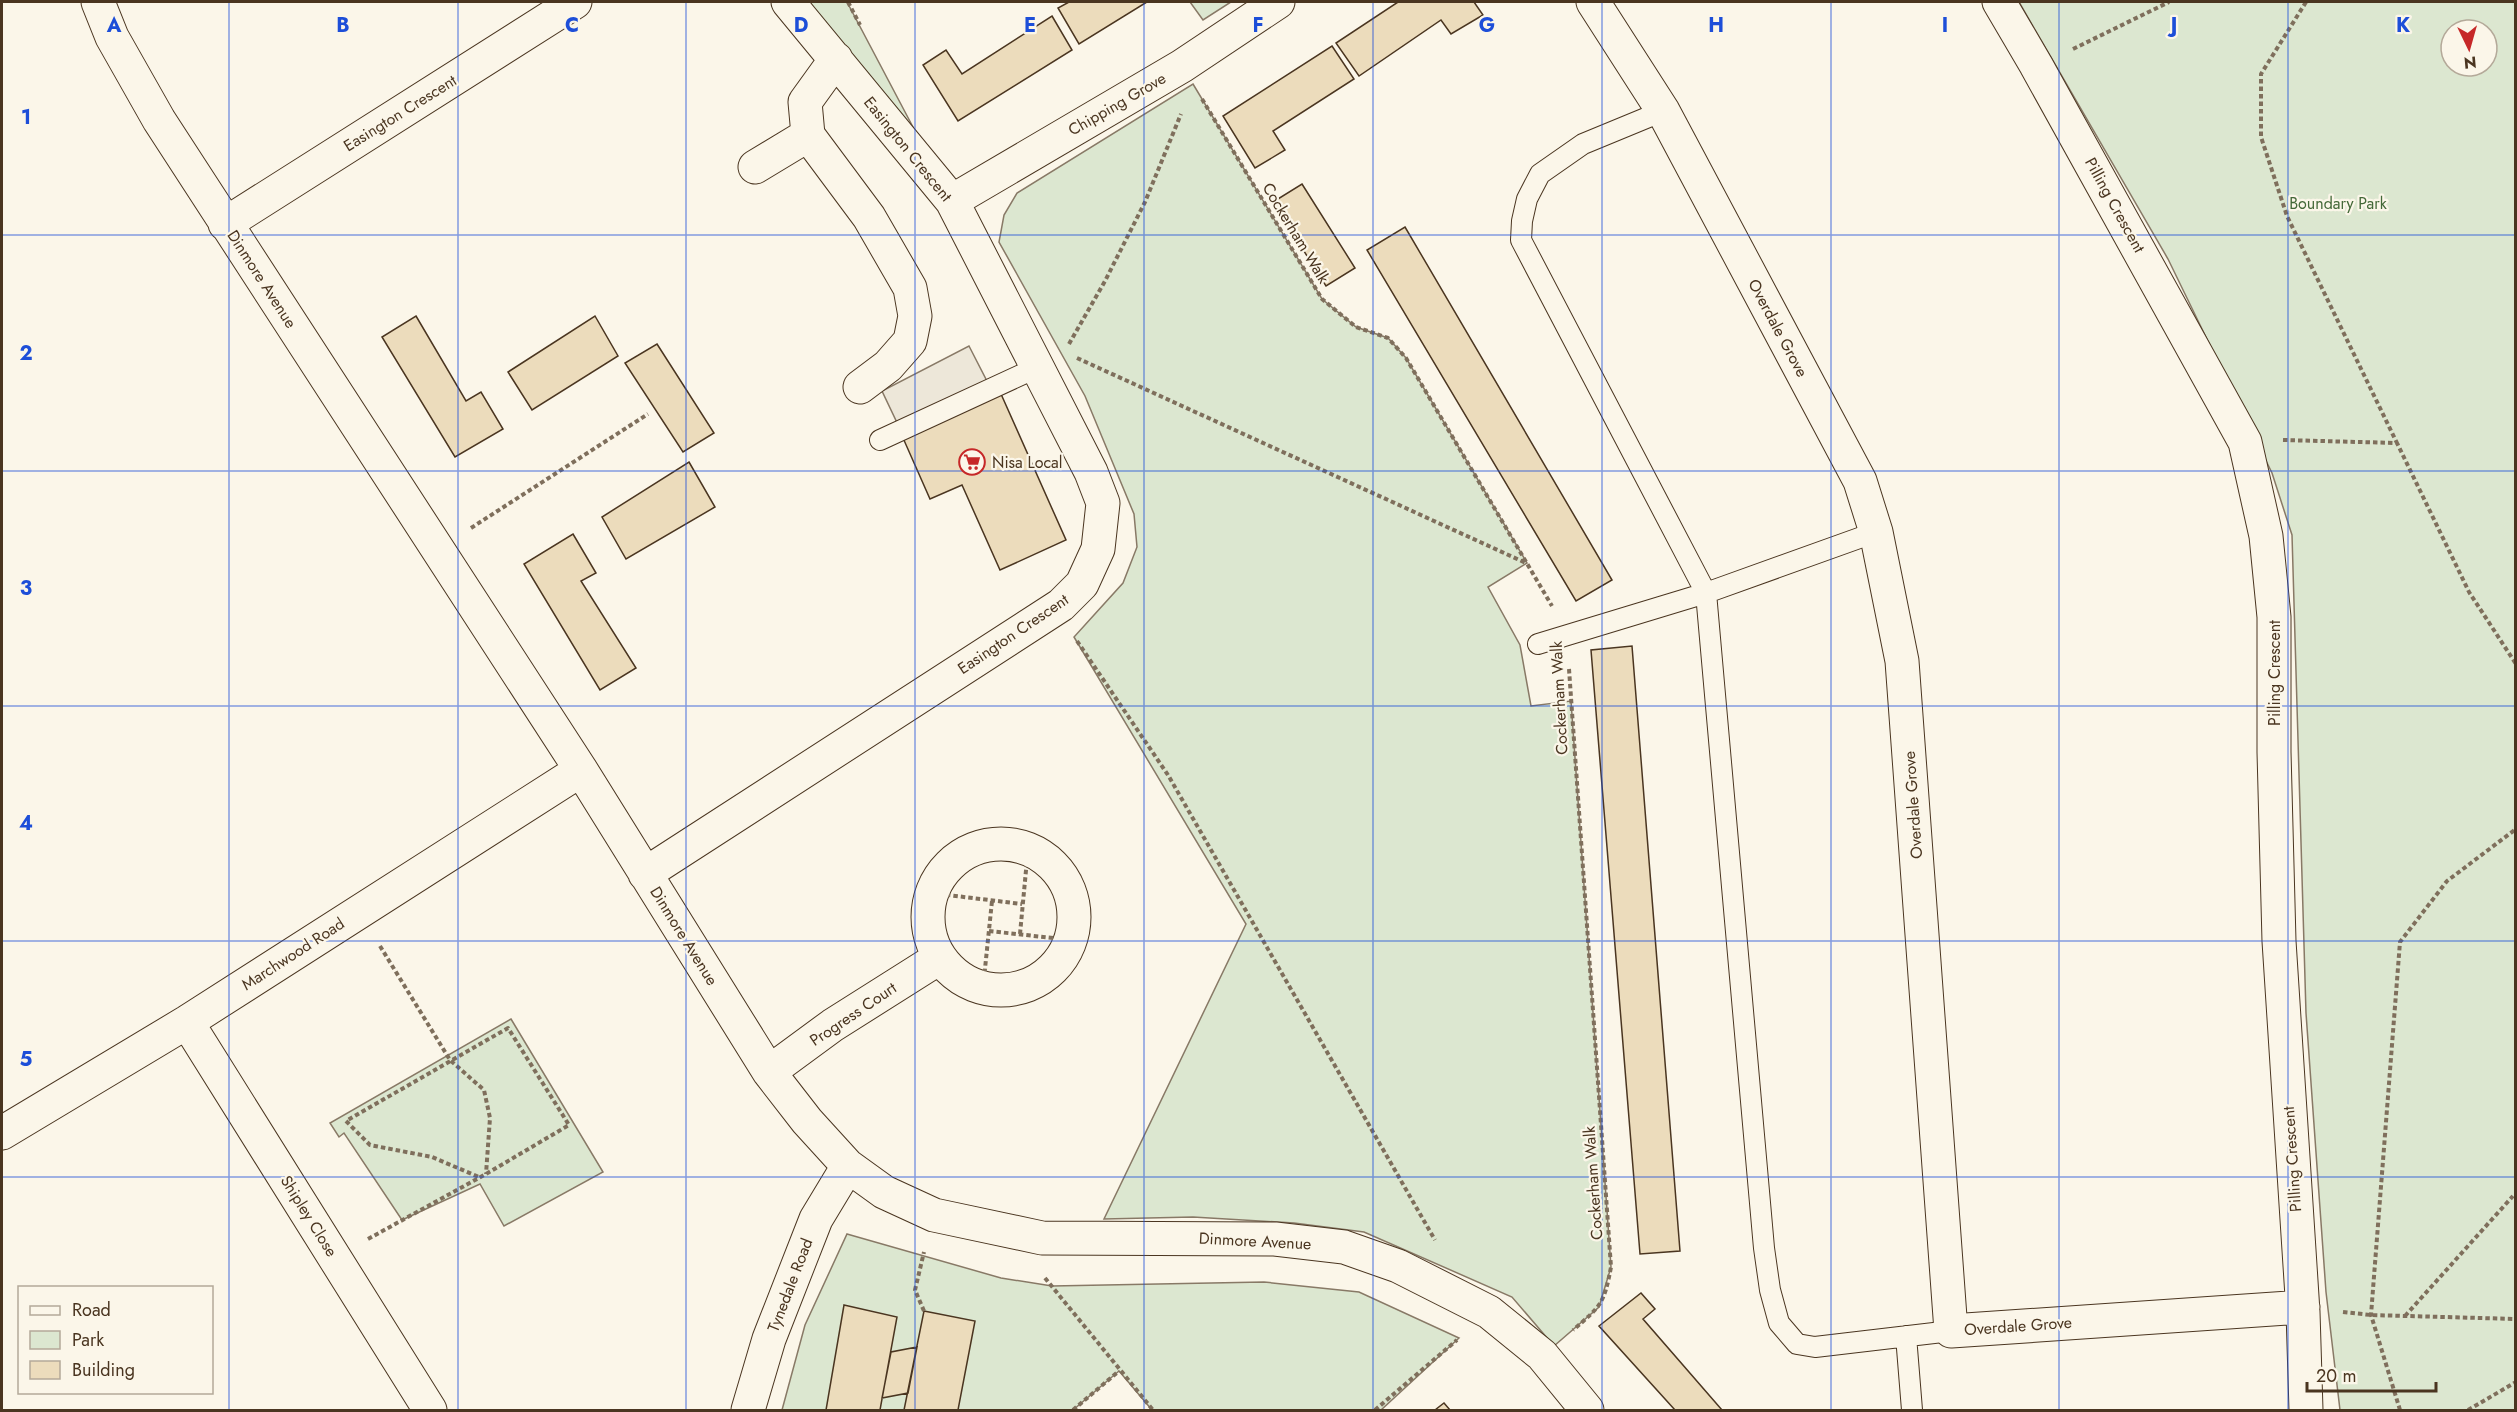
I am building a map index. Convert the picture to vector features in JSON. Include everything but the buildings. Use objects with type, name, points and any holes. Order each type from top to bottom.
[{"type":"street","name":"Dinmore Avenue","points":[[98,2],[112,37],[147,99],[225,224],[581,770],[769,1072],[807,1121],[848,1166],[884,1192],[934,1215],[1042,1238],[1275,1239],[1344,1246],[1398,1266],[1490,1312],[1542,1355],[1587,1410]]},
{"type":"street","name":"Easington Crescent","points":[[225,224],[575,2]]},
{"type":"street","name":"Easington Crescent","points":[[645,874],[1055,608],[1082,584],[1098,549],[1103,503],[1091,472],[952,201],[788,2]]},
{"type":"street","name":"Chipping Grove","points":[[952,201],[1188,75],[1278,2]]},
{"type":"street","name":"Overdale Grove","points":[[1593,2],[1663,111],[1860,482],[1876,532],[1902,662],[1951,1331],[2303,1309]]},
{"type":"street","name":"Pilling Crescent","points":[[1999,2],[2245,442],[2266,536],[2274,617],[2274,752],[2279,941],[2303,1309],[2306,1410]]},
{"type":"street","points":[[836,59],[805,102],[808,135],[868,217],[910,288],[915,316],[910,341],[888,366],[860,387]]},
{"type":"street","points":[[755,167],[808,135]]},
{"type":"street","name":"Marchwood Road","points":[[2,1133],[187,1022],[581,770]]},
{"type":"street","points":[[999,843],[1028,849],[1042,856],[1059,871],[1066,882],[1074,915],[1071,940],[1064,955],[1050,972],[1033,983],[1013,990],[992,990],[971,984],[953,974],[939,958],[929,938],[927,915],[931,893],[941,873],[957,857],[977,847],[999,843]]},
{"type":"street","name":"Progress Court","points":[[769,1072],[833,1025],[939,958]]},
{"type":"street","name":"Shipley Close","points":[[187,1022],[430,1410]]},
{"type":"street","name":"Tynedale Road","points":[[748,1410],[769,1339],[816,1219],[848,1166]]},
{"type":"lane","points":[[1663,111],[1582,144],[1540,174],[1527,199],[1521,240],[1706,593],[1764,1248],[1770,1290],[1779,1323],[1797,1344],[1815,1347],[1951,1331]]},
{"type":"lane","points":[[880,440],[1036,368]]},
{"type":"lane","points":[[1538,644],[1706,593],[1876,532]]},
{"type":"lane","points":[[1906,1336],[1912,1410]]},
{"type":"path","points":[[2036,65],[2169,2]]},
{"type":"path","points":[[2306,2],[2261,74],[2261,137],[2287,216],[2469,592],[2516,664]]},
{"type":"path","points":[[1019,332],[1064,352],[1105,281],[1145,202],[1188,75]]},
{"type":"path","name":"Cockerham Walk","points":[[1188,75],[1322,299],[1356,327],[1388,338],[1406,358],[1569,634],[1569,684],[1611,1267],[1607,1290],[1599,1307],[1542,1355]]},
{"type":"path","points":[[1074,357],[1527,563]]},
{"type":"path","points":[[438,550],[648,414]]},
{"type":"path","points":[[2245,442],[2255,439],[2397,443]]},
{"type":"path","points":[[1055,608],[1168,776],[1440,1248]]},
{"type":"path","points":[[2400,1410],[2371,1315],[2400,942],[2447,880],[2516,829]]},
{"type":"path","points":[[1020,934],[1028,849]]},
{"type":"path","points":[[931,893],[1022,904]]},
{"type":"path","points":[[983,988],[992,901]]},
{"type":"path","points":[[359,912],[450,1060],[484,1090],[490,1118],[486,1174]]},
{"type":"path","points":[[989,931],[1071,940]]},
{"type":"path","points":[[335,1258],[486,1174],[568,1125],[508,1028],[346,1121],[370,1145],[432,1157],[479,1177]]},
{"type":"path","points":[[2405,1317],[2513,1196]]},
{"type":"path","points":[[924,1311],[915,1290],[934,1215]]},
{"type":"path","points":[[1045,1277],[1152,1410]]},
{"type":"path","points":[[2303,1309],[2405,1317],[2516,1319]]},
{"type":"path","points":[[1375,1410],[1490,1312]]},
{"type":"path","points":[[1072,1410],[1119,1371]]},
{"type":"path","points":[[2468,1410],[2516,1382]]},
{"type":"green space","points":[[799,2],[847,2],[952,201]]},
{"type":"green space","points":[[1190,2],[1231,2],[1203,20]]},
{"type":"green space","name":"Boundary Park","points":[[2019,2],[2515,2],[2515,1410],[2340,1410],[2326,1292],[2306,1013],[2292,535],[2272,473],[2168,259]]},
{"type":"green space","points":[[1193,84],[1322,299],[1356,327],[1388,338],[1406,358],[1527,563],[1488,587],[1520,645],[1531,706],[1571,701],[1611,1267],[1599,1307],[1554,1346],[1512,1297],[1364,1232],[1294,1223],[1193,1217],[1104,1219],[1246,924],[1074,637],[1123,583],[1137,547],[1134,514],[1085,396],[999,242],[1004,215],[1017,193]]},
{"type":"green space","points":[[511,1019],[603,1172],[504,1226],[480,1184],[402,1220],[344,1133],[339,1137],[330,1123]]},
{"type":"green space","points":[[847,1234],[1001,1278],[1052,1286],[1264,1282],[1359,1292],[1459,1338],[1381,1410],[1152,1410],[1119,1371],[1073,1410],[782,1410],[805,1325]]},
{"type":"shaded area","points":[[969,346],[991,389],[901,431],[882,391]]},
{"type":"place","name":"Nisa Local","points":[[972,462]]}]
